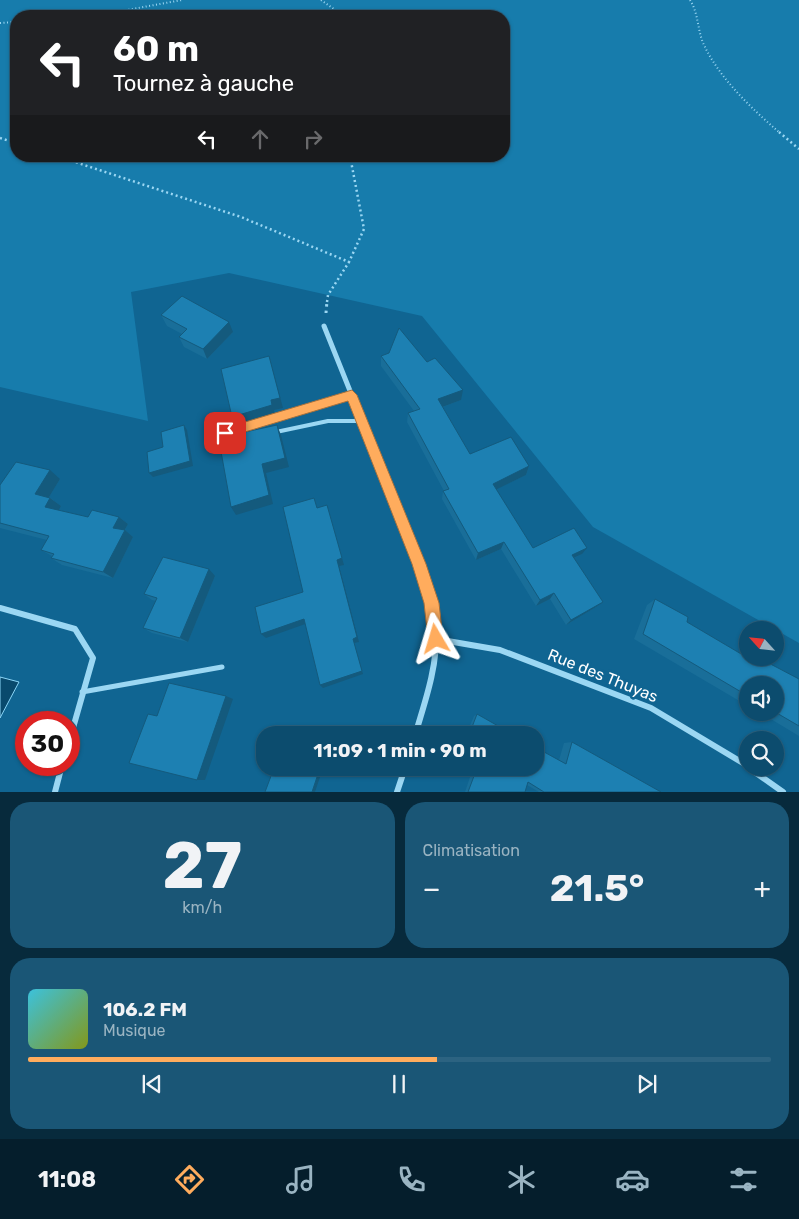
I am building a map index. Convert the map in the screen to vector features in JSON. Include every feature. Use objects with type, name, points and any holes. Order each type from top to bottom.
[{"type":"street","points":[[324,326],[419,564],[432,603],[436,639],[429,680],[416,726]]},
{"type":"street","points":[[0,608],[75,629],[93,658],[77,711]]},
{"type":"street","name":"Rue des Thuyas","points":[[436,639],[500,650],[651,708],[739,762]]},
{"type":"street","points":[[55,792],[59,776]]},
{"type":"street","points":[[398,792],[403,776]]},
{"type":"street","name":"Rue des Thuyas","points":[[761,776],[783,792]]},
{"type":"lane","points":[[207,439],[352,395]]},
{"type":"lane","points":[[272,433],[328,421],[362,421]]},
{"type":"lane","points":[[82,692],[222,667]]},
{"type":"path","points":[[127,10],[182,0]]},
{"type":"path","points":[[322,0],[336,10]]},
{"type":"path","points":[[690,0],[704,46],[730,81],[776,131],[799,149]]},
{"type":"path","points":[[76,162],[208,203],[303,240],[349,262]]},
{"type":"path","points":[[324,326],[328,295],[349,262],[364,229],[351,162]]},
{"type":"shaded area","points":[[0,0],[799,0],[799,643],[784,635],[784,621],[760,621],[593,527],[422,316],[229,273],[131,292],[148,421],[0,387]]},
{"type":"shaded area","points":[[0,677],[19,682],[0,718]]},
{"type":"building","points":[[182,296],[229,322],[203,349],[179,337],[187,329],[161,315]]},
{"type":"building","points":[[399,328],[427,362],[435,358],[463,390],[438,399],[470,454],[511,437],[529,466],[493,484],[533,548],[574,528],[587,548],[572,555],[603,602],[571,620],[554,593],[540,600],[504,542],[478,553],[443,491],[449,489],[408,413],[420,409],[381,356],[389,353]]},
{"type":"building","points":[[269,356],[280,398],[271,400],[272,405],[232,417],[221,369]]},
{"type":"building","points":[[184,425],[190,461],[149,473],[147,452],[163,447],[161,432]]},
{"type":"building","points":[[277,425],[285,458],[262,464],[269,495],[231,507],[220,446],[237,441],[236,434]]},
{"type":"building","points":[[16,462],[50,470],[35,494],[50,498],[45,507],[88,517],[92,510],[119,517],[113,528],[125,530],[103,572],[51,558],[54,554],[41,550],[49,536],[0,523],[0,485]]},
{"type":"building","points":[[314,498],[317,508],[327,505],[342,558],[337,560],[357,637],[353,639],[362,671],[320,685],[304,619],[261,634],[255,607],[303,592],[283,507]]},
{"type":"building","points":[[163,557],[209,569],[180,638],[143,628],[157,598],[144,594]]},
{"type":"building","points":[[655,599],[688,617],[687,622],[739,653],[739,666],[774,666],[799,679],[799,726],[784,717],[784,676],[739,676],[739,691],[643,634]]},
{"type":"building","points":[[169,683],[226,696],[197,780],[129,763],[148,714],[157,716]]},
{"type":"building","points":[[477,714],[498,726],[472,726]]},
{"type":"building","points":[[572,742],[661,792],[544,792],[528,782],[525,792],[468,792],[474,776],[544,776],[544,752],[566,764]]},
{"type":"building","points":[[271,776],[317,776],[312,792],[265,792]]},
{"type":"route","points":[[225,433],[352,395],[419,564],[432,603],[436,639]]}]
